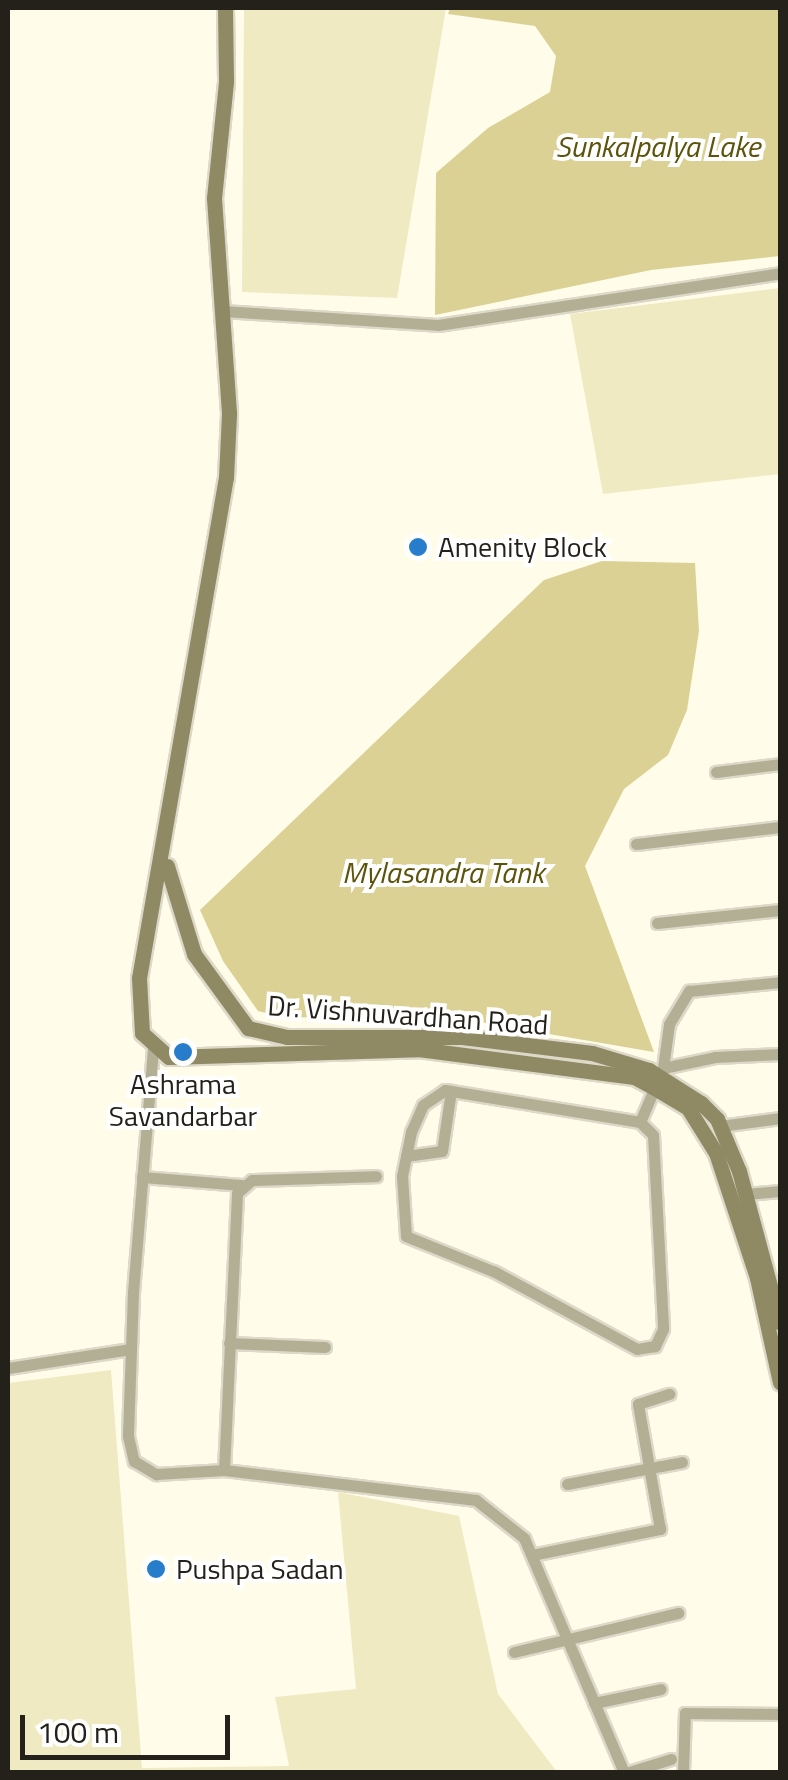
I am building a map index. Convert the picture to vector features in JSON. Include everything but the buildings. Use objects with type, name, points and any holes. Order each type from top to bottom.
[{"type":"main road","name":"Dr. Vishnuvardhan Road","points":[[225,8],[226,82],[214,198],[223,311],[226,477],[165,847],[139,978],[137,1014],[153,1049],[170,1057],[224,1060],[418,1049],[634,1078],[658,1077],[688,1108],[716,1153],[757,1278],[780,1383]]},
{"type":"main road","name":"Dr. Vishnuvardhan Road","points":[[165,847],[171,891],[194,954],[248,1028],[287,1037],[462,1038],[592,1054],[658,1077],[702,1102],[720,1126],[746,1194],[780,1322]]},
{"type":"street","points":[[223,311],[438,325],[780,274]]},
{"type":"street","points":[[716,772],[780,764]]},
{"type":"street","points":[[636,844],[780,828]]},
{"type":"street","points":[[657,923],[780,910]]},
{"type":"street","points":[[640,1122],[658,1077],[669,1024],[689,992],[780,982]]},
{"type":"street","points":[[153,1049],[131,1349],[128,1436],[134,1461],[156,1474],[224,1470],[476,1500],[524,1538],[627,1772],[671,1759]]},
{"type":"street","points":[[658,1077],[714,1057],[780,1054]]},
{"type":"street","points":[[406,1156],[442,1151],[451,1090]]},
{"type":"street","points":[[451,1090],[640,1122],[652,1135],[664,1329],[654,1346],[637,1349],[495,1272],[406,1236],[406,1156],[423,1105],[433,1094],[451,1090]]},
{"type":"street","points":[[720,1126],[780,1118]]},
{"type":"street","points":[[142,1177],[242,1185],[376,1176]]},
{"type":"street","points":[[224,1470],[234,1204],[242,1185]]},
{"type":"street","points":[[746,1194],[780,1192]]},
{"type":"street","points":[[228,1343],[325,1347]]},
{"type":"street","points":[[8,1368],[131,1349]]},
{"type":"street","points":[[532,1555],[660,1529],[638,1404],[669,1394]]},
{"type":"street","points":[[567,1484],[682,1462]]},
{"type":"street","points":[[514,1652],[568,1636],[678,1613]]},
{"type":"street","points":[[594,1703],[661,1689]]},
{"type":"street","points":[[683,1772],[684,1713],[780,1714]]},
{"type":"shaded area","points":[[244,8],[446,8],[397,298],[242,292]]},
{"type":"shaded area","points":[[780,288],[780,474],[603,494],[570,314]]},
{"type":"shaded area","points":[[111,1370],[142,1768],[289,1766],[275,1697],[356,1689],[338,1492],[459,1516],[498,1694],[557,1772],[8,1772],[8,1383]]},
{"type":"water","name":"Sunkalpalya Lake","points":[[450,8],[780,8],[780,256],[651,270],[435,315],[436,173],[488,128],[550,92],[556,56],[535,26],[448,14]]},
{"type":"water","name":"Mylasandra Tank","points":[[602,561],[695,563],[699,631],[687,710],[668,755],[624,789],[585,866],[654,1052],[427,1013],[286,1018],[258,1011],[223,961],[200,910],[544,580]]},
{"type":"place","name":"Amenity Block","points":[[418,547]]},
{"type":"place","name":"Ashrama Savandarbar","points":[[183,1052]]},
{"type":"place","name":"Pushpa Sadan","points":[[156,1569]]}]
